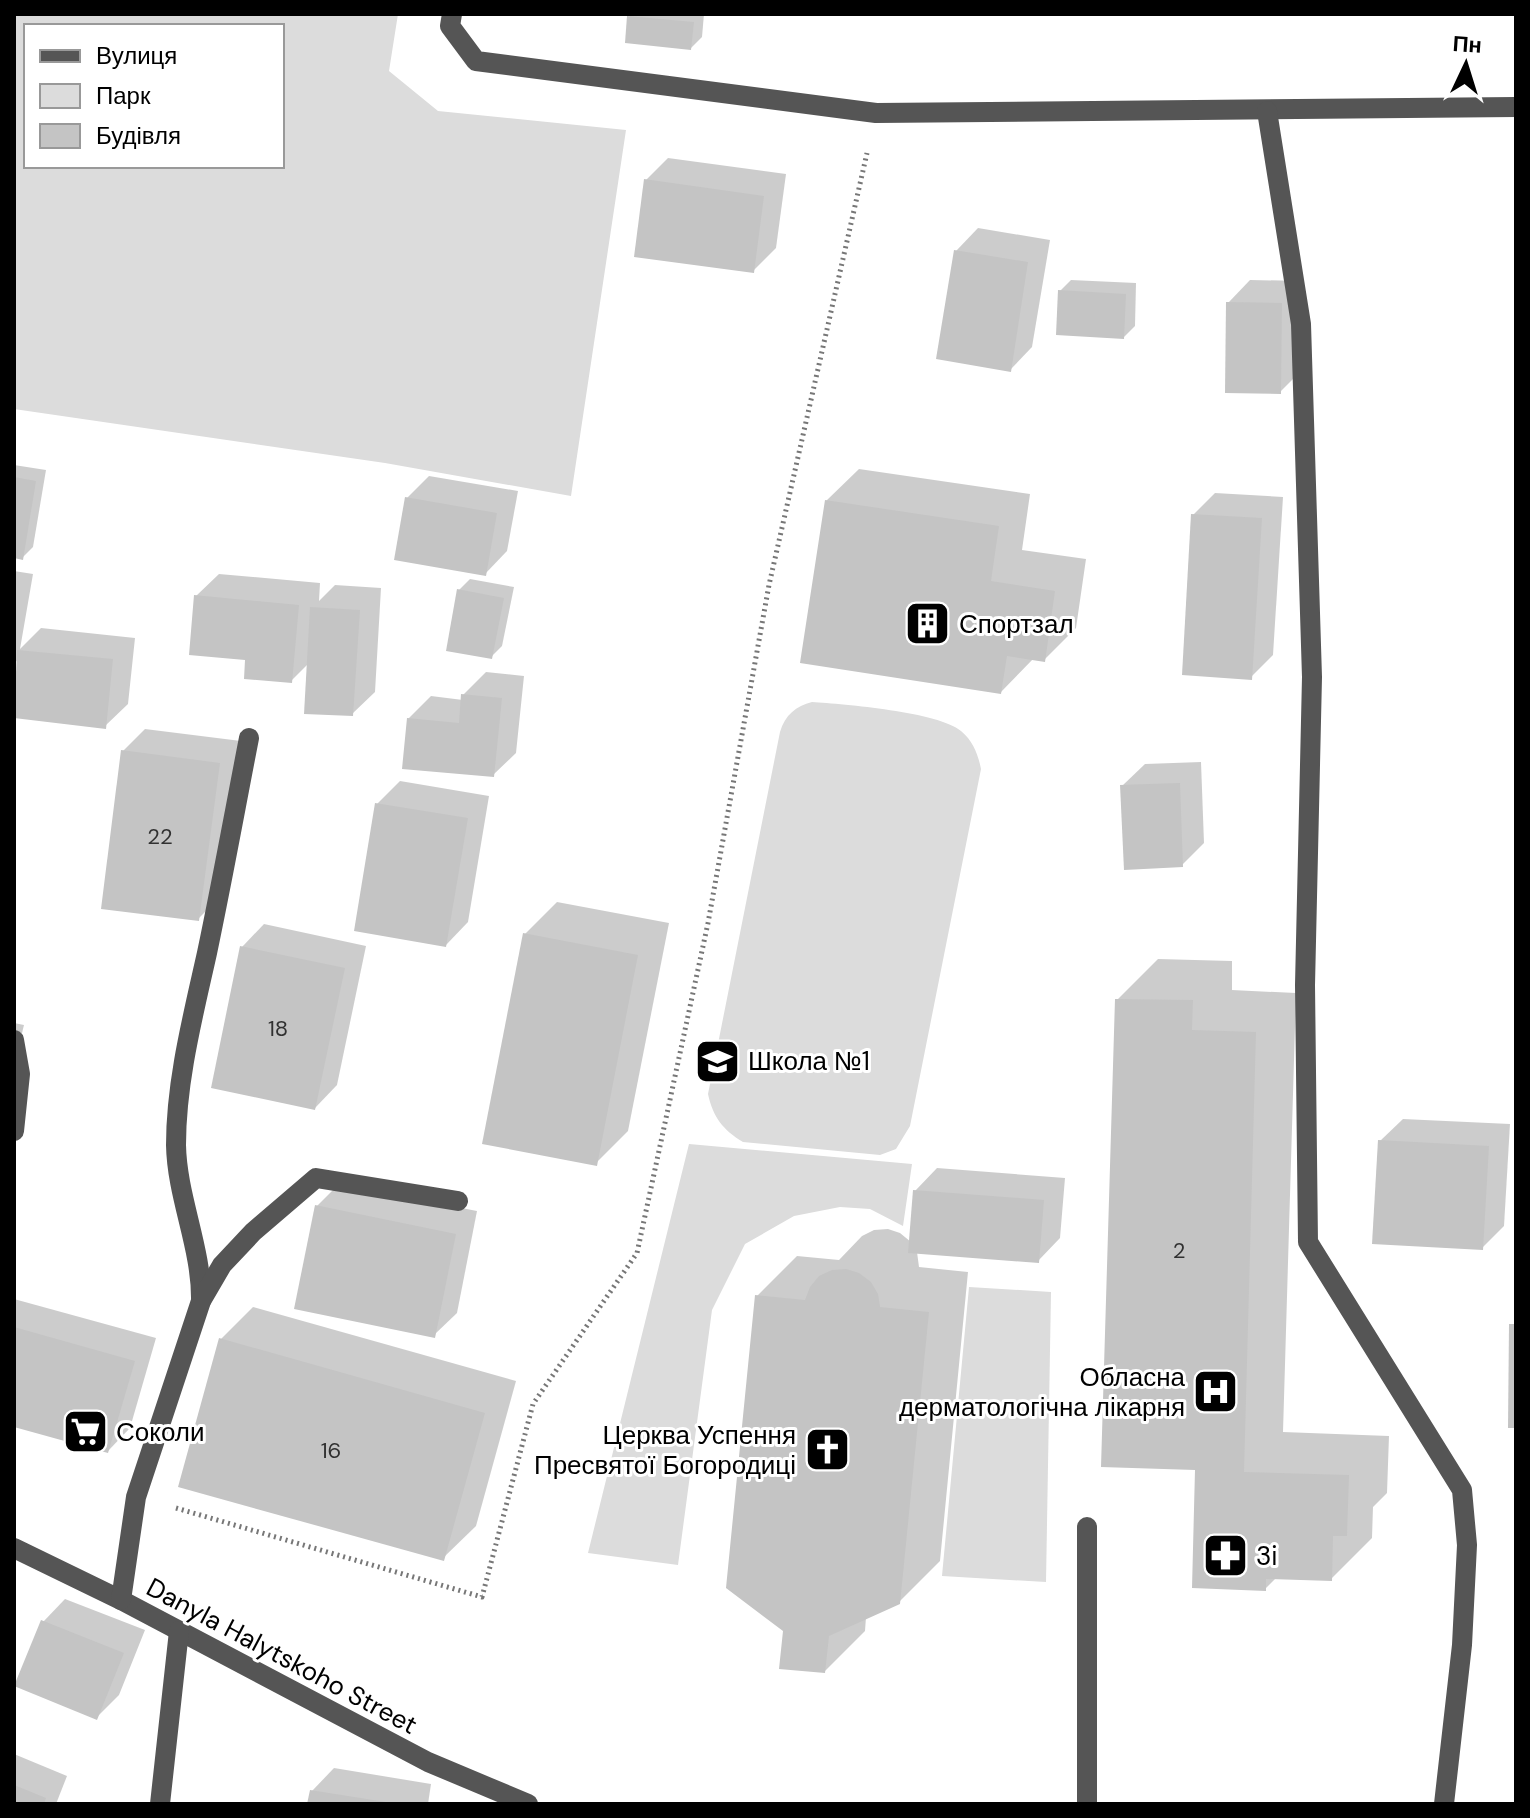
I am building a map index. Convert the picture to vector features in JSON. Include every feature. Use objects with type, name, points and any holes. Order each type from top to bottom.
[{"type":"street","points":[[452,14],[450,26],[476,61],[876,113],[1516,107]]},
{"type":"street","points":[[1267,111],[1301,324],[1312,677],[1305,985],[1308,1242],[1462,1490],[1467,1545],[1462,1645],[1444,1804]]},
{"type":"street","points":[[201,1301],[198,1262],[180,1185],[176,1146],[178,1108],[249,738]]},
{"type":"street","points":[[14,1040],[20,1074],[14,1131]]},
{"type":"street","points":[[121,1600],[136,1497],[201,1301],[222,1265],[253,1232],[316,1178],[458,1201]]},
{"type":"street","points":[[1087,1527],[1087,1804]]},
{"type":"street","name":"Danyla Halytskoho Street","points":[[14,1548],[121,1600],[428,1762],[528,1804]]},
{"type":"street","points":[[160,1804],[179,1631]]},
{"type":"path","points":[[136,1497],[482,1597],[533,1404],[637,1253],[708,923],[769,585],[876,113]]},
{"type":"green space","points":[[14,14],[398,14],[389,71],[438,111],[626,130],[571,496],[385,463],[14,409]]},
{"type":"green space","points":[[812,702],[890,710],[950,724],[969,739],[981,769],[910,1126],[896,1149],[880,1155],[743,1142],[720,1122],[708,1094],[780,732],[792,712]]},
{"type":"green space","points":[[689,1144],[912,1164],[903,1226],[870,1209],[840,1207],[794,1216],[745,1244],[712,1310],[678,1565],[588,1553]]},
{"type":"green space","points":[[969,1287],[1051,1292],[1046,1582],[942,1576]]},
{"type":"building","points":[[627,16],[694,22],[691,50],[625,43]]},
{"type":"building","points":[[644,179],[764,196],[754,273],[634,257]]},
{"type":"building","points":[[954,250],[1028,262],[1011,372],[936,359]]},
{"type":"building","points":[[1058,290],[1126,294],[1124,339],[1056,335]]},
{"type":"building","points":[[1226,302],[1282,303],[1281,394],[1225,393]]},
{"type":"building","points":[[14,477],[36,481],[23,560],[14,558]]},
{"type":"building","points":[[405,497],[497,513],[486,576],[394,560]]},
{"type":"building","name":"Спортзал","points":[[825,500],[999,526],[991,581],[1055,591],[1045,662],[1007,656],[1001,694],[800,663]]},
{"type":"building","points":[[1191,514],[1262,518],[1252,680],[1182,675]]},
{"type":"building","points":[[457,589],[504,598],[492,659],[446,651]]},
{"type":"building","points":[[194,595],[299,605],[292,683],[244,679],[245,660],[189,655]]},
{"type":"building","points":[[310,607],[360,610],[353,716],[304,714]]},
{"type":"building","points":[[17,650],[113,659],[106,729],[14,718]]},
{"type":"building","points":[[461,694],[502,698],[494,777],[402,769],[407,718],[459,723]]},
{"type":"building","points":[[121,750],[220,763],[199,921],[101,909]]},
{"type":"building","points":[[1180,783],[1183,867],[1124,870],[1120,785]]},
{"type":"building","points":[[375,803],[468,818],[446,947],[354,931]]},
{"type":"building","points":[[523,933],[638,955],[597,1166],[482,1144]]},
{"type":"building","points":[[240,946],[345,968],[315,1110],[211,1088]]},
{"type":"building","points":[[1115,999],[1193,1000],[1192,1030],[1256,1032],[1244,1472],[1349,1475],[1347,1536],[1333,1536],[1332,1581],[1266,1579],[1266,1591],[1192,1588],[1195,1470],[1101,1467]]},
{"type":"building","points":[[1378,1140],[1489,1146],[1483,1250],[1372,1244]]},
{"type":"building","points":[[913,1190],[1044,1200],[1039,1263],[908,1253]]},
{"type":"building","points":[[315,1205],[456,1234],[435,1338],[294,1309]]},
{"type":"building","name":"Церква Успення Пресвятої Богородиці","points":[[846,1269],[859,1273],[871,1282],[878,1294],[880,1307],[929,1312],[900,1604],[829,1636],[825,1673],[779,1669],[783,1631],[726,1588],[755,1295],[805,1300],[819,1276],[832,1270]]},
{"type":"building","points":[[1509,1324],[1516,1324],[1516,1428],[1508,1428]]},
{"type":"building","points":[[14,1327],[135,1361],[108,1453],[14,1427]]},
{"type":"building","points":[[219,1338],[485,1413],[444,1561],[178,1487]]},
{"type":"building","points":[[41,1620],[124,1653],[97,1720],[14,1686]]},
{"type":"building","points":[[14,1785],[46,1798],[44,1804],[14,1804]]},
{"type":"building","points":[[310,1790],[386,1802],[386,1804],[307,1804]]},
{"type":"place","name":"Спортзал","points":[[928,624]]},
{"type":"place","name":"Школа №1","points":[[717,1061]]},
{"type":"place","name":"Обласна дерматологічна лікарня","points":[[1216,1392]]},
{"type":"place","name":"Соколи","points":[[85,1432]]},
{"type":"place","name":"Церква Успення Пресвятої Богородиці","points":[[827,1450]]},
{"type":"place","name":"3i","points":[[1225,1556]]}]
